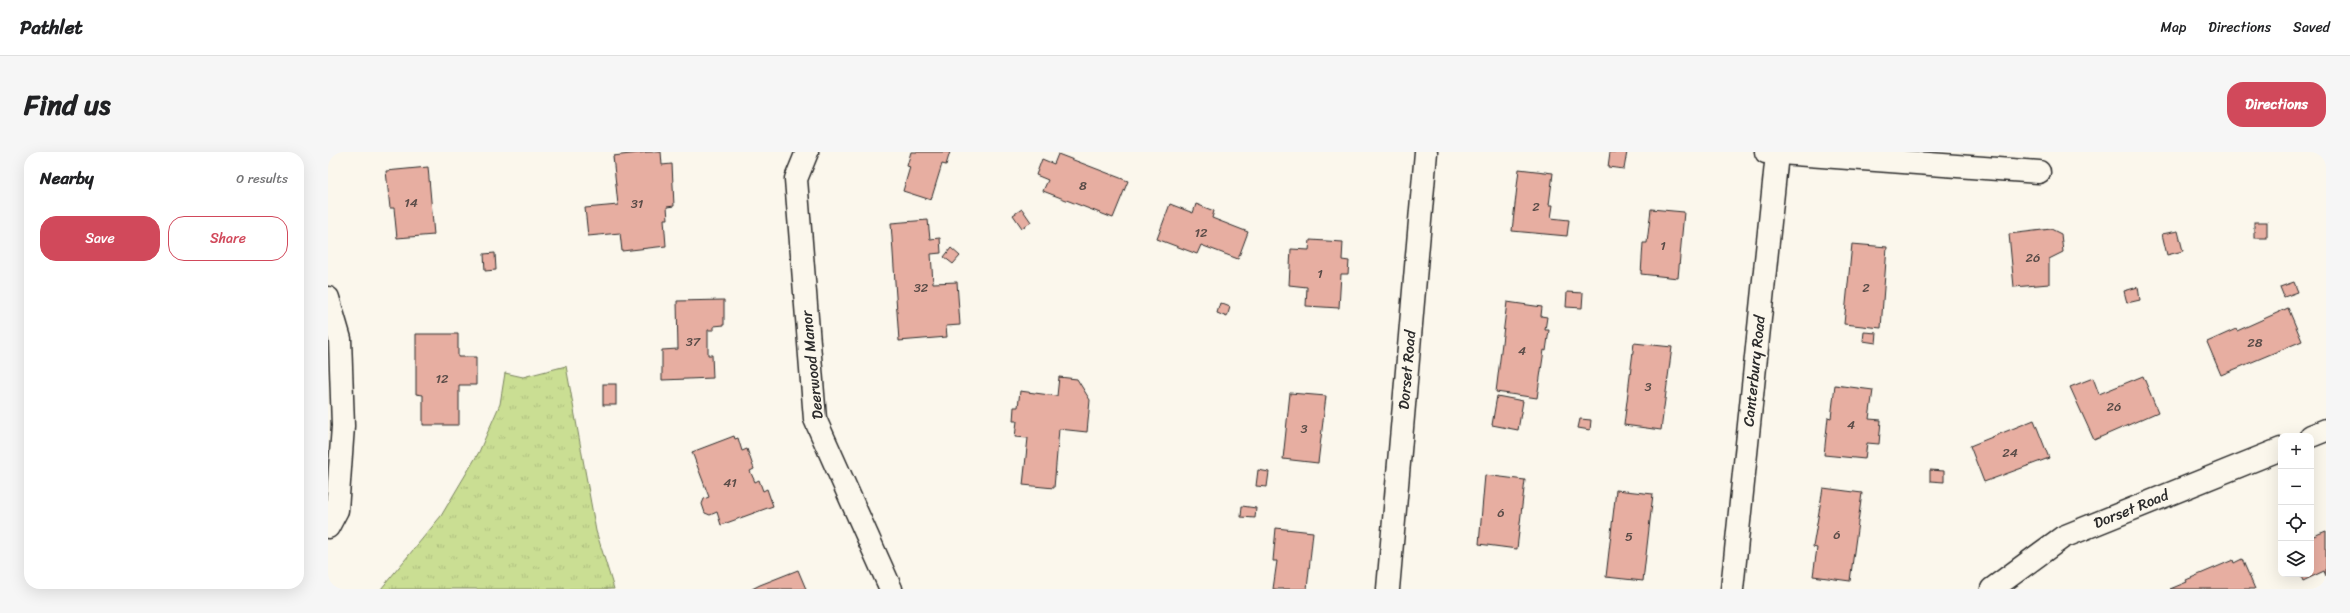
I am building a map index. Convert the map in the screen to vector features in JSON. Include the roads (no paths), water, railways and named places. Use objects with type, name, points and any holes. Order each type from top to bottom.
[{"type":"street","name":"Deerwood Manor","points":[[807,152],[796,179],[815,419],[891,589]]},
{"type":"street","name":"Dorset Road","points":[[1388,589],[1426,152]]},
{"type":"street","points":[[1771,153],[2039,172]]},
{"type":"street","name":"Canterbury Road","points":[[1732,589],[1771,153]]},
{"type":"street","points":[[328,298],[340,339],[343,426],[337,510],[328,526]]},
{"type":"street","points":[[2314,435],[2326,430]]},
{"type":"street","name":"Dorset Road","points":[[1992,589],[2063,537],[2278,450]]}]
